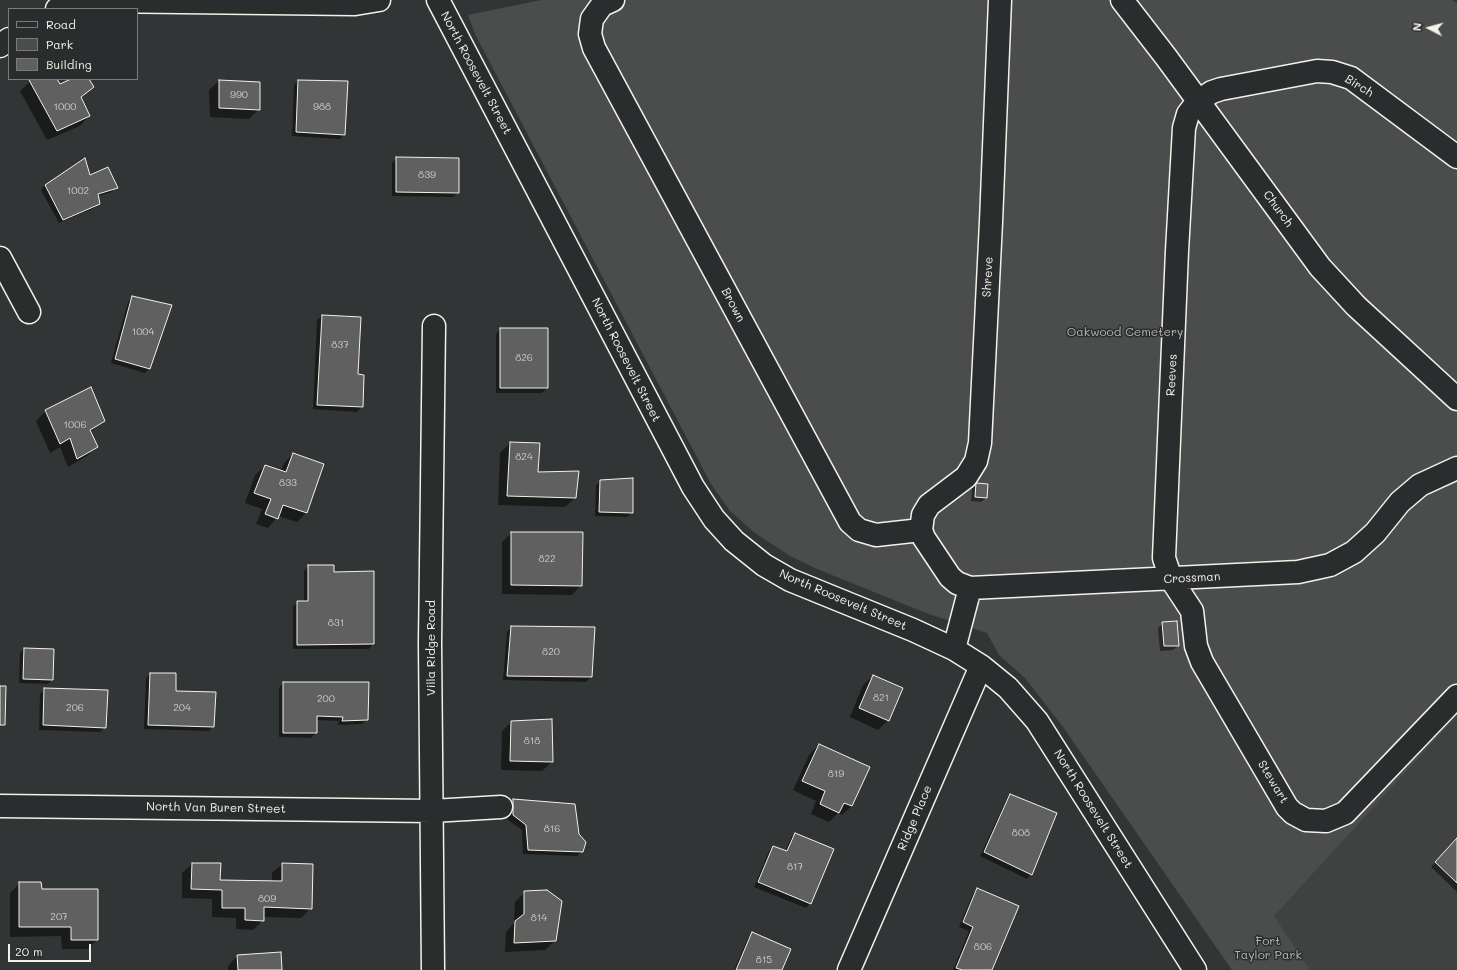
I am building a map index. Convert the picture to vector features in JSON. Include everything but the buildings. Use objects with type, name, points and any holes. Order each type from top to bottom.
[{"type":"street","points":[[62,8],[96,1],[355,4],[379,0]]},
{"type":"street","name":"North Roosevelt Street","points":[[438,0],[693,487],[714,519],[734,541],[764,565],[790,580],[913,630],[954,649],[981,666],[1008,688],[1037,721],[1195,970]]},
{"type":"street","name":"Brown","points":[[613,0],[602,5],[592,19],[590,34],[594,48],[850,522],[859,530],[876,535],[921,530]]},
{"type":"street","name":"Shreve","points":[[921,530],[923,514],[929,505],[966,477],[976,461],[980,443],[1000,0]]},
{"type":"street","name":"Church","points":[[1122,0],[1320,267],[1356,306],[1457,399]]},
{"type":"street","points":[[0,46],[8,40]]},
{"type":"street","name":"Birch","points":[[1198,101],[1212,92],[1221,89],[1317,71],[1332,72],[1351,78],[1457,157]]},
{"type":"street","name":"Reeves","points":[[1171,579],[1164,558],[1183,143],[1184,128],[1188,114],[1198,101]]},
{"type":"street","points":[[0,258],[29,312]]},
{"type":"street","name":"Villa Ridge Road","points":[[433,970],[430,643],[434,326]]},
{"type":"street","name":"Crossman","points":[[970,588],[1298,572],[1330,565],[1354,552],[1375,533],[1400,502],[1420,485],[1457,468]]},
{"type":"street","points":[[921,530],[924,538],[950,576],[957,583],[970,588],[954,649]]},
{"type":"street","name":"Stewart","points":[[1171,579],[1192,611],[1196,646],[1202,662],[1287,807],[1293,813],[1306,820],[1326,821],[1345,813],[1457,696]]},
{"type":"street","name":"Ridge Place","points":[[849,970],[981,666]]},
{"type":"street","name":"North Van Buren Street","points":[[0,806],[432,811],[501,807]]},
{"type":"shaded area","points":[[1457,716],[1457,970],[1310,970],[1273,916]]},
{"type":"green space","name":"Oakwood Cemetery","points":[[541,0],[1452,0],[1457,3],[1457,716],[1274,916],[1310,970],[1232,970],[1063,727],[1025,678],[999,655],[987,633],[926,613],[817,569],[790,556],[755,533],[730,511],[711,484],[475,34],[468,15]]},
{"type":"park label","name":"Fort Taylor Park","points":[[1268,948]]}]
